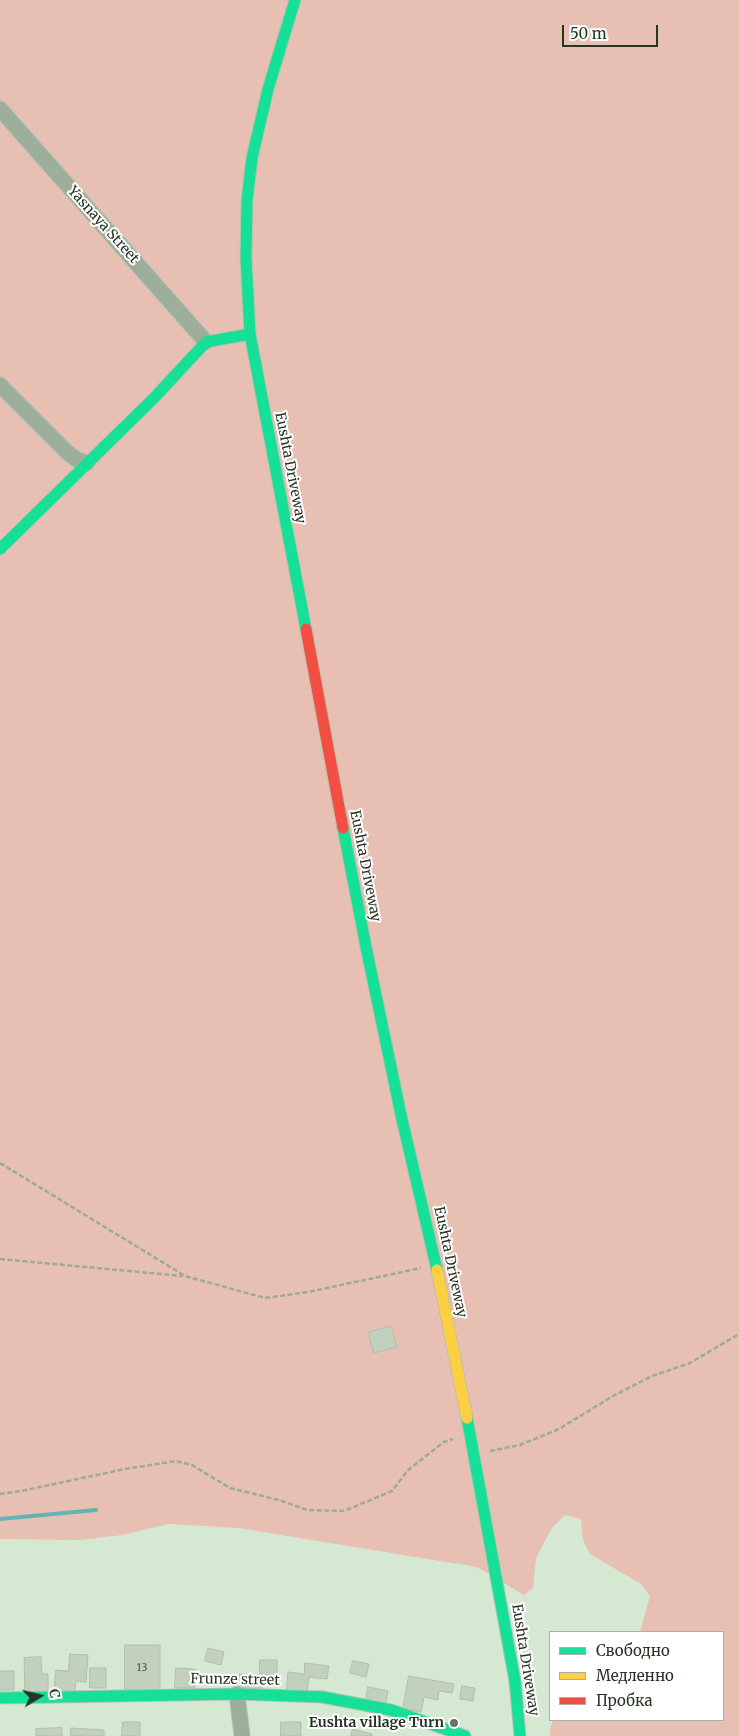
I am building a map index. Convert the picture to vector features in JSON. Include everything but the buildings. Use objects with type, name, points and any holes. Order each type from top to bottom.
[{"type":"street","name":"Eushta Driveway","points":[[295,0],[262,110],[250,181],[246,267],[250,334],[366,947],[401,1115],[436,1264],[474,1455],[515,1681],[520,1736]]},
{"type":"street","name":"Yasnaya Street","points":[[0,109],[206,342]]},
{"type":"street","points":[[0,549],[155,397],[206,342],[250,334]]},
{"type":"street","points":[[0,385],[67,452],[76,459],[87,463]]},
{"type":"street","points":[[237,1694],[242,1736]]},
{"type":"street","name":"Frunze street","points":[[0,1698],[237,1694],[322,1697],[391,1710],[465,1736]]},
{"type":"path","points":[[0,1163],[185,1276]]},
{"type":"path","points":[[0,1259],[185,1276],[265,1298],[308,1292],[436,1264]]},
{"type":"path","points":[[474,1455],[520,1445],[558,1430],[613,1396],[652,1376],[690,1363],[739,1334]]},
{"type":"path","points":[[0,1494],[125,1469],[176,1462],[192,1465],[230,1488],[279,1500],[307,1510],[344,1511],[392,1491],[408,1470],[444,1442],[469,1434]]},
{"type":"shaded area","points":[[0,0],[739,0],[739,1736],[550,1736],[553,1721],[724,1721],[724,1631],[640,1631],[650,1596],[641,1584],[590,1554],[583,1540],[581,1519],[565,1515],[552,1528],[536,1558],[533,1588],[524,1595],[477,1567],[238,1528],[169,1524],[122,1535],[80,1540],[0,1539]]},
{"type":"waterway","points":[[0,1519],[96,1510]]},
{"type":"traffic: fast","points":[[295,0],[268,89],[252,158],[247,200],[246,258],[250,334],[306,629]]},
{"type":"traffic: fast","points":[[0,549],[155,397],[206,342],[250,334]]},
{"type":"traffic: fast","points":[[343,828],[401,1115],[437,1270]]},
{"type":"traffic: fast","points":[[467,1418],[515,1681],[520,1736]]},
{"type":"traffic: fast","points":[[0,1698],[237,1694],[322,1697],[391,1710],[465,1736]]},
{"type":"traffic: slow","points":[[437,1270],[467,1418]]},
{"type":"traffic: jam","points":[[306,629],[343,828]]},
{"type":"place","name":"Eushta village Turn","points":[[454,1723]]}]
